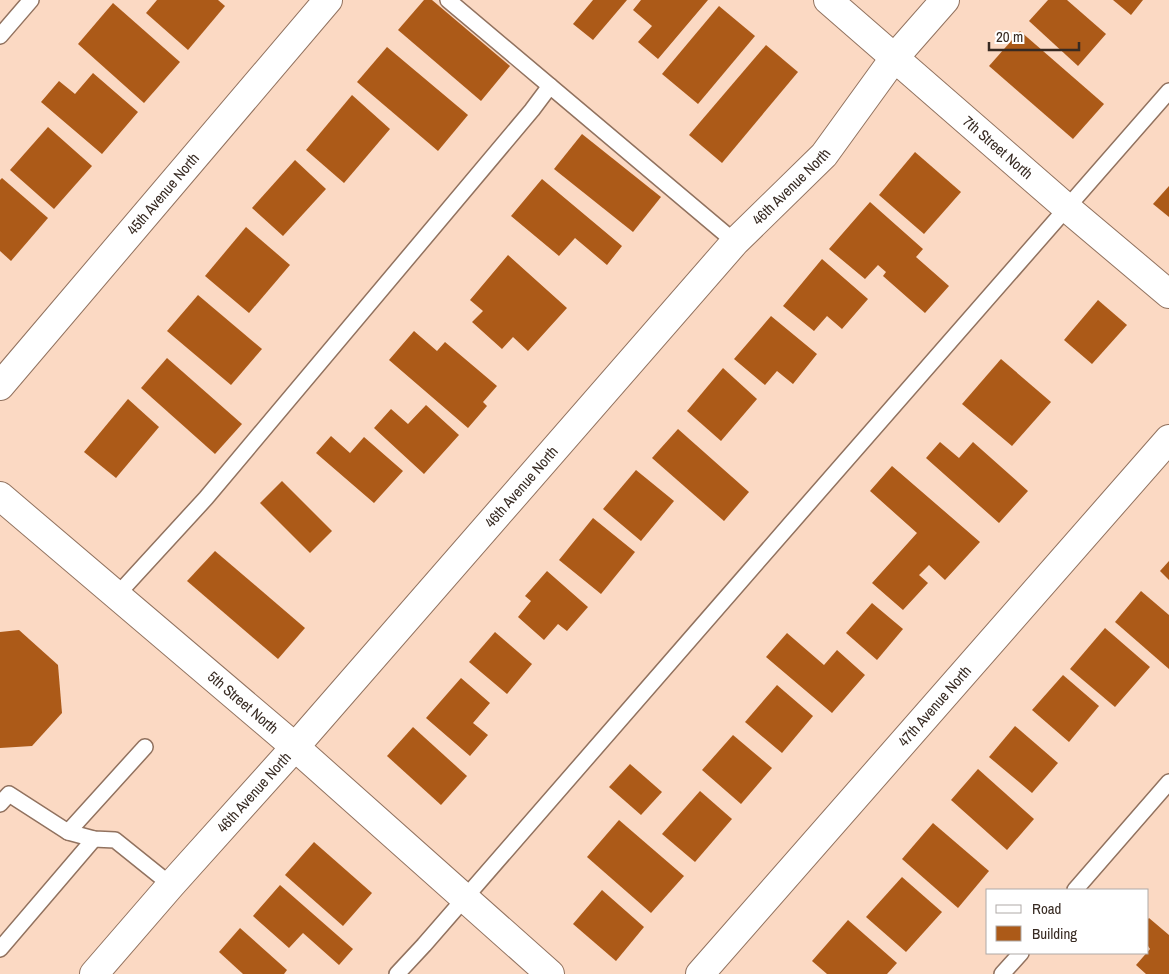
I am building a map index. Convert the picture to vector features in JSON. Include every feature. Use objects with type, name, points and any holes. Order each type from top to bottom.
[{"type":"street","name":"45th Avenue North","points":[[0,386],[328,0]]},
{"type":"street","name":"7th Street North","points":[[828,0],[1169,294]]},
{"type":"street","name":"46th Avenue North","points":[[94,974],[295,747],[734,242],[824,155],[895,57],[945,0]]},
{"type":"street","name":"47th Avenue North","points":[[700,974],[1169,439]]},
{"type":"street","name":"5th Street North","points":[[0,496],[295,747],[550,974]]},
{"type":"lane","points":[[0,36],[31,0]]},
{"type":"lane","points":[[448,0],[734,242]]},
{"type":"lane","points":[[117,596],[206,498],[532,110],[550,86]]},
{"type":"lane","points":[[397,974],[1169,91]]},
{"type":"lane","points":[[68,832],[145,747]]},
{"type":"lane","points":[[1076,889],[1169,782]]},
{"type":"lane","points":[[3,796],[68,832],[94,839],[115,840],[171,885]]},
{"type":"lane","points":[[0,949],[94,839]]},
{"type":"lane","points":[[1002,974],[1020,954]]},
{"type":"building","points":[[157,0],[218,0],[225,6],[188,50],[146,13]]},
{"type":"building","points":[[424,0],[432,0],[510,66],[481,101],[398,30]]},
{"type":"building","points":[[593,0],[627,0],[593,40],[573,24]]},
{"type":"building","points":[[641,0],[708,0],[658,59],[638,42],[652,26],[633,10]]},
{"type":"building","points":[[1048,0],[1067,0],[1106,34],[1078,66],[1029,21]]},
{"type":"building","points":[[1113,0],[1143,0],[1131,15]]},
{"type":"building","points":[[113,3],[180,62],[144,103],[78,44]]},
{"type":"building","points":[[719,6],[755,36],[698,104],[662,74]]},
{"type":"building","points":[[1020,31],[1104,104],[1073,139],[989,66]]},
{"type":"building","points":[[766,45],[798,72],[722,163],[689,135]]},
{"type":"building","points":[[387,47],[468,115],[438,151],[357,82]]},
{"type":"building","points":[[93,73],[138,112],[102,154],[41,102],[59,81],[75,94]]},
{"type":"building","points":[[352,95],[390,129],[344,183],[306,150]]},
{"type":"building","points":[[48,127],[92,166],[54,209],[10,170]]},
{"type":"building","points":[[582,134],[661,197],[633,232],[554,169]]},
{"type":"building","points":[[915,152],[961,192],[924,234],[879,195]]},
{"type":"building","points":[[295,160],[326,189],[283,236],[252,208]]},
{"type":"building","points":[[2,178],[48,218],[11,261],[0,251],[0,180]]},
{"type":"building","points":[[542,179],[622,246],[607,265],[575,238],[559,256],[511,216]]},
{"type":"building","points":[[1169,186],[1169,217],[1153,204]]},
{"type":"building","points":[[870,202],[923,249],[916,257],[949,286],[925,313],[883,276],[886,272],[878,265],[865,279],[829,249]]},
{"type":"building","points":[[246,227],[290,265],[249,313],[205,276]]},
{"type":"building","points":[[508,255],[567,308],[528,351],[513,337],[502,349],[472,322],[483,311],[470,300]]},
{"type":"building","points":[[822,259],[868,299],[842,329],[827,316],[814,331],[783,306]]},
{"type":"building","points":[[198,295],[262,349],[231,385],[167,331]]},
{"type":"building","points":[[1098,300],[1127,325],[1092,364],[1064,340]]},
{"type":"building","points":[[771,316],[817,354],[793,384],[777,371],[765,385],[734,359]]},
{"type":"building","points":[[414,331],[437,351],[445,342],[497,386],[483,402],[487,406],[468,428],[389,360]]},
{"type":"building","points":[[167,358],[242,424],[215,454],[141,388]]},
{"type":"building","points":[[1001,359],[1051,402],[1012,446],[962,404]]},
{"type":"building","points":[[723,368],[757,399],[721,441],[687,411]]},
{"type":"building","points":[[128,399],[159,427],[116,478],[84,452]]},
{"type":"building","points":[[426,405],[459,435],[424,474],[374,428],[391,409],[408,424]]},
{"type":"building","points":[[678,429],[749,492],[724,521],[652,458]]},
{"type":"building","points":[[331,436],[350,453],[364,437],[403,471],[374,503],[316,453]]},
{"type":"building","points":[[940,442],[959,458],[973,442],[1028,491],[999,523],[926,458]]},
{"type":"building","points":[[892,466],[980,542],[945,580],[929,565],[919,575],[928,583],[903,610],[872,583],[917,533],[870,491]]},
{"type":"building","points":[[636,470],[674,501],[641,541],[603,509]]},
{"type":"building","points":[[282,481],[332,531],[310,553],[260,503]]},
{"type":"building","points":[[593,518],[635,552],[601,594],[559,560]]},
{"type":"building","points":[[215,551],[305,628],[278,659],[187,581]]},
{"type":"building","points":[[1169,561],[1169,580],[1160,571]]},
{"type":"building","points":[[547,571],[588,607],[567,631],[558,624],[544,640],[518,617],[531,601],[525,596]]},
{"type":"building","points":[[1141,591],[1169,615],[1169,669],[1115,622]]},
{"type":"building","points":[[872,603],[903,629],[877,660],[846,633]]},
{"type":"building","points":[[1105,628],[1150,667],[1115,707],[1070,669]]},
{"type":"building","points":[[19,630],[58,665],[62,713],[32,746],[0,748],[0,632]]},
{"type":"building","points":[[495,632],[532,664],[507,694],[469,662]]},
{"type":"building","points":[[787,633],[824,665],[837,650],[865,675],[832,713],[766,657]]},
{"type":"building","points":[[1063,675],[1099,706],[1069,742],[1032,710]]},
{"type":"building","points":[[461,678],[490,703],[473,723],[488,735],[470,756],[426,718]]},
{"type":"building","points":[[777,685],[813,716],[782,753],[745,722]]},
{"type":"building","points":[[1015,726],[1058,763],[1032,793],[989,757]]},
{"type":"building","points":[[413,727],[467,776],[441,805],[387,756]]},
{"type":"building","points":[[733,735],[772,768],[741,804],[702,770]]},
{"type":"building","points":[[630,764],[662,792],[641,815],[609,787]]},
{"type":"building","points":[[978,769],[1034,819],[1007,850],[951,800]]},
{"type":"building","points":[[700,791],[732,819],[695,862],[662,834]]},
{"type":"building","points":[[619,820],[684,876],[651,913],[587,857]]},
{"type":"building","points":[[933,823],[989,871],[958,908],[902,859]]},
{"type":"building","points":[[314,842],[372,893],[343,926],[285,875]]},
{"type":"building","points":[[902,877],[942,912],[906,952],[866,917]]},
{"type":"building","points":[[280,885],[353,949],[339,965],[303,933],[289,948],[253,916]]},
{"type":"building","points":[[602,890],[644,927],[616,961],[573,924]]},
{"type":"building","points":[[1149,918],[1169,935],[1169,974],[1146,974],[1136,965],[1146,954],[1149,954]]},
{"type":"building","points":[[848,920],[897,963],[887,974],[827,974],[812,961]]},
{"type":"building","points":[[240,928],[287,970],[284,974],[243,974],[219,952]]}]
